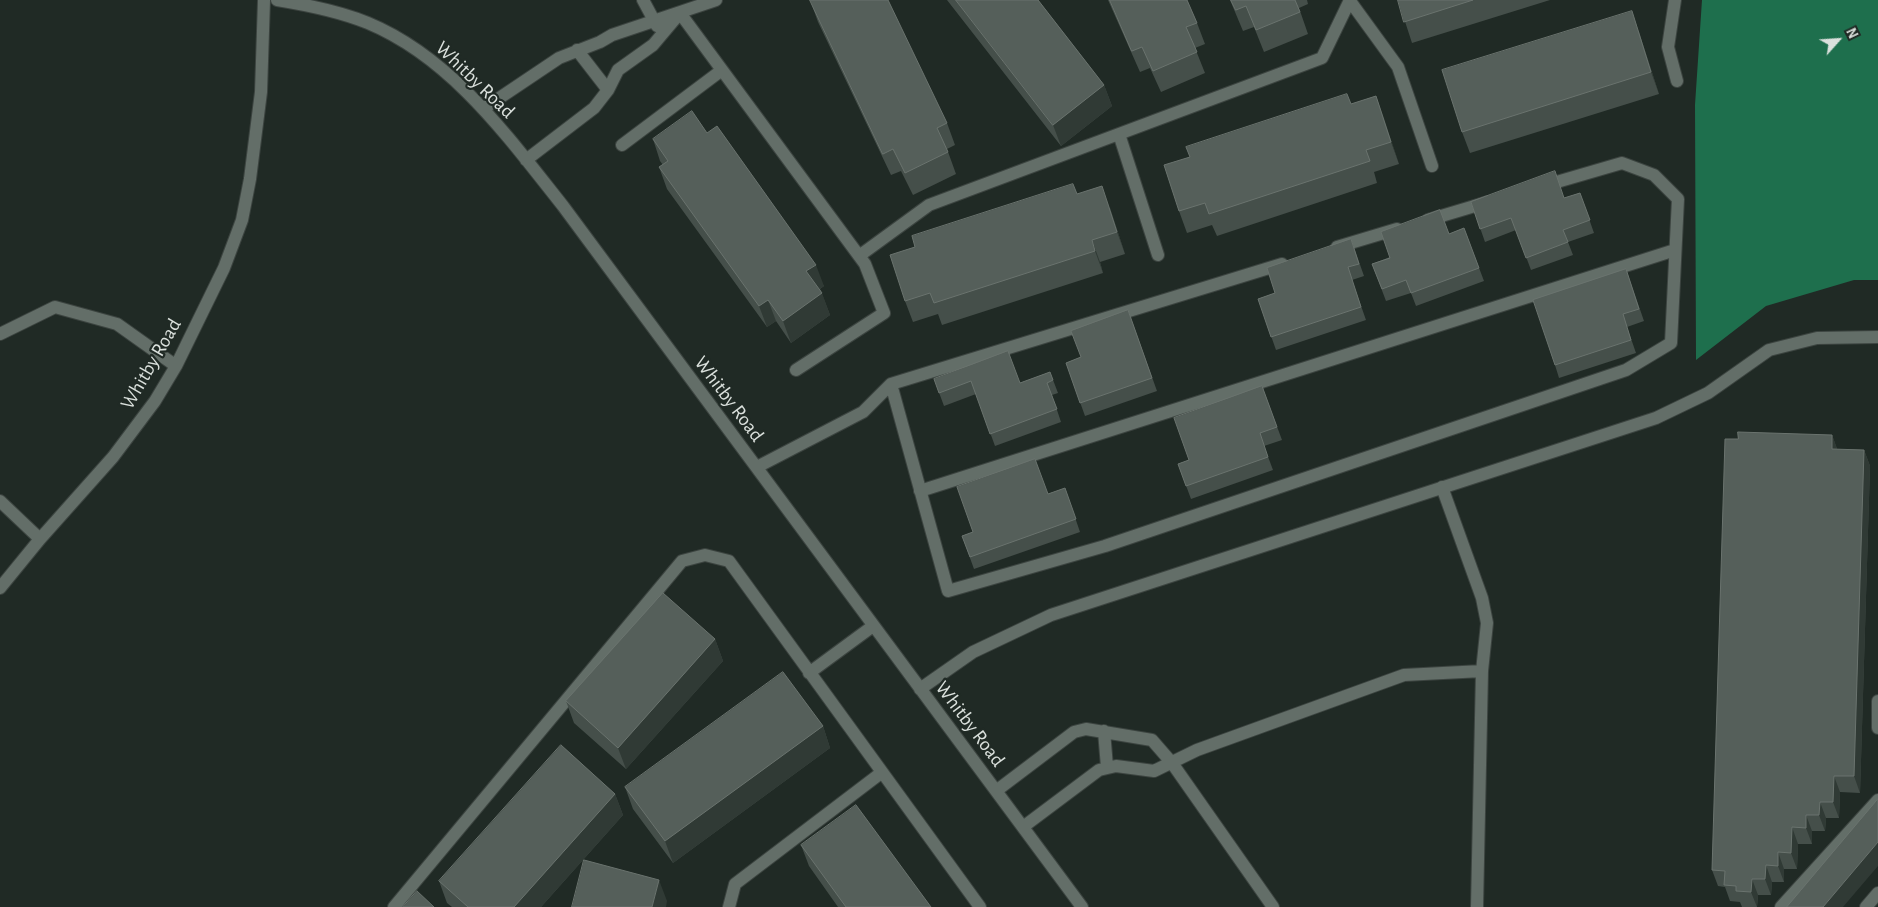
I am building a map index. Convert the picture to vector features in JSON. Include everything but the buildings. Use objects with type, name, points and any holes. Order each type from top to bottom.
[{"type":"street","name":"Whitby Road","points":[[0,588],[40,538],[113,457],[154,402],[176,366],[224,268],[242,220],[250,179],[261,92],[264,0]]},
{"type":"street","name":"Whitby Road","points":[[277,0],[323,8],[369,24],[402,40],[434,63],[483,109],[563,206],[1082,907]]},
{"type":"street","points":[[643,0],[661,35]]},
{"type":"street","points":[[483,109],[559,58],[612,35],[716,0]]},
{"type":"street","points":[[1675,0],[1668,47],[1677,81]]},
{"type":"street","points":[[859,256],[928,205],[1322,58],[1350,1],[1398,67],[1432,166]]},
{"type":"street","points":[[526,160],[594,108],[608,90],[618,70],[653,45],[680,13]]},
{"type":"street","points":[[680,13],[865,264],[884,313],[796,370]]},
{"type":"street","points":[[578,50],[608,90]]},
{"type":"street","points":[[622,145],[722,70]]},
{"type":"street","points":[[1119,134],[1158,255]]},
{"type":"street","points":[[891,384],[948,591],[1105,546],[1626,370],[1671,343],[1678,198],[1654,175],[1622,163],[1528,190]]},
{"type":"street","points":[[1322,251],[1500,199]]},
{"type":"street","points":[[920,491],[1675,250]]},
{"type":"street","points":[[756,467],[863,412],[891,384],[1294,260]]},
{"type":"street","points":[[0,334],[55,307],[117,324],[176,366]]},
{"type":"street","points":[[920,689],[973,652],[1050,615],[1656,418],[1708,393],[1769,350],[1817,338],[1878,337]]},
{"type":"street","points":[[1442,487],[1482,598],[1487,623],[1482,671],[1477,907]]},
{"type":"street","points":[[0,501],[40,538]]},
{"type":"street","points":[[394,907],[682,561],[705,555],[729,561],[980,907]]},
{"type":"street","points":[[809,673],[873,626]]},
{"type":"street","points":[[1022,827],[1099,770],[1107,767],[1116,766],[1154,771],[1197,750],[1404,675],[1482,671]]},
{"type":"street","points":[[1878,701],[1878,728]]},
{"type":"street","points":[[996,791],[1074,732],[1086,729],[1152,740],[1172,763],[1273,907]]},
{"type":"street","points":[[1104,731],[1107,767]]},
{"type":"street","points":[[729,907],[734,884],[881,773]]},
{"type":"street","points":[[1780,907],[1878,800]]},
{"type":"street","points":[[1866,907],[1878,893]]},
{"type":"green space","points":[[1702,0],[1878,0],[1878,280],[1854,280],[1766,306],[1696,360],[1695,105]]}]
